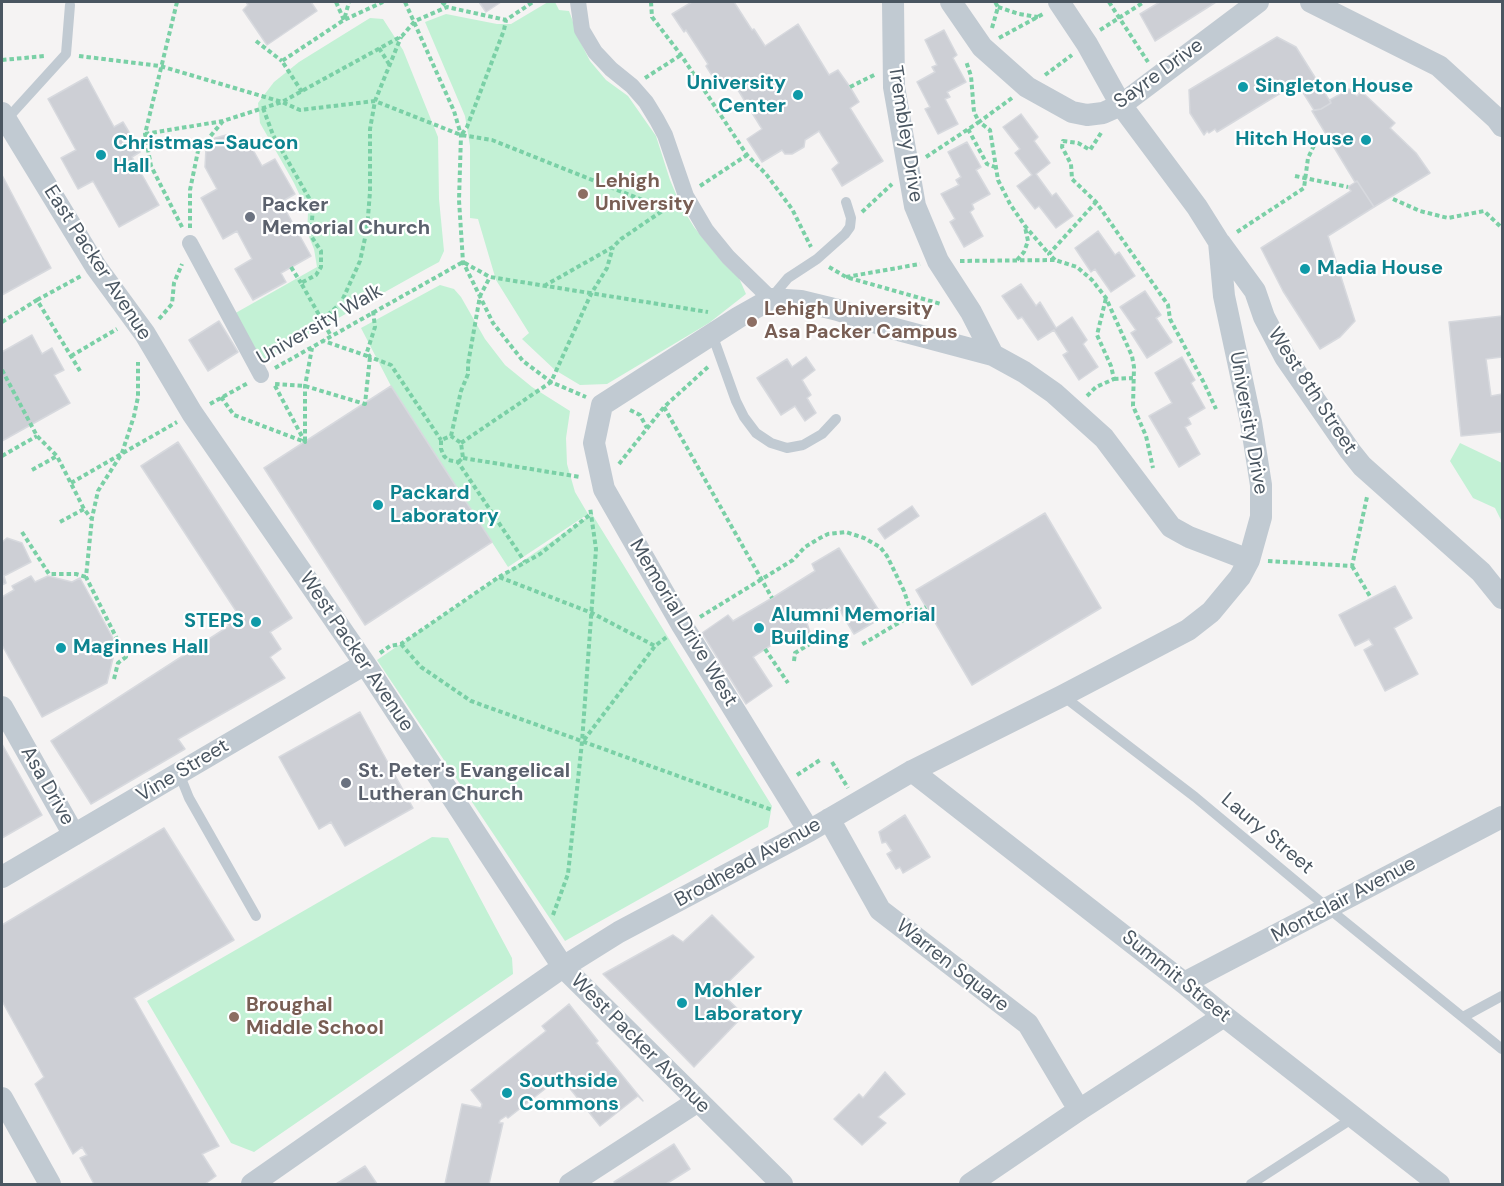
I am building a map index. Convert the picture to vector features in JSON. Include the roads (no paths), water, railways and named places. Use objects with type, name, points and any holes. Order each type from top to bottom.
[{"type":"street","points":[[578,2],[582,30],[595,52],[632,86],[646,102],[657,120],[686,196],[706,230],[728,257],[771,299]]},
{"type":"street","name":"Trembley Drive","points":[[893,2],[894,87],[915,206],[938,261],[971,312],[993,355]]},
{"type":"street","name":"Sayre Drive","points":[[951,2],[985,45],[1027,87],[1072,112],[1087,114],[1112,109],[1158,78],[1258,2]]},
{"type":"street","points":[[1311,2],[1438,66],[1503,126]]},
{"type":"street","name":"University Drive","points":[[1060,3],[1087,44],[1112,109],[1226,238],[1224,296],[1251,422],[1261,484],[1257,560]]},
{"type":"street","name":"East Packer Avenue","points":[[4,117],[96,267],[140,326],[192,413]]},
{"type":"street","name":"West 8th Street","points":[[1226,238],[1255,291],[1264,317],[1285,357],[1350,451],[1362,466],[1480,572],[1503,598]]},
{"type":"street","points":[[190,243],[261,375]]},
{"type":"street","points":[[712,334],[771,299],[801,301],[993,355],[1024,372],[1054,393],[1104,438],[1141,496],[1172,527],[1189,537],[1257,560]]},
{"type":"street","name":"Memorial Drive West","points":[[712,334],[602,405],[594,443],[604,489],[682,625],[809,831]]},
{"type":"street","name":"West Packer Avenue","points":[[192,413],[365,664],[563,967],[779,1184]]},
{"type":"street","name":"Brodhead Avenue","points":[[252,1185],[563,967],[620,932],[809,831],[912,771],[1188,630],[1226,596],[1257,560]]},
{"type":"street","name":"Vine Street","points":[[2,877],[365,664]]},
{"type":"street","name":"Asa Drive","points":[[2,707],[74,835]]},
{"type":"street","name":"Summit Street","points":[[912,771],[1184,982],[1439,1185]]},
{"type":"street","name":"Montclair Avenue","points":[[1184,982],[1503,816]]},
{"type":"street","name":"Warren Square","points":[[829,819],[880,910],[1028,1024],[1079,1110]]},
{"type":"street","points":[[970,1185],[1079,1110],[1224,1016]]},
{"type":"street","points":[[2,1098],[50,1185]]},
{"type":"street","points":[[570,1185],[698,1101]]},
{"type":"lane","points":[[4,117],[66,54],[70,6]]},
{"type":"lane","points":[[771,299],[788,278],[817,259],[845,234],[850,227],[851,218],[846,202]]},
{"type":"lane","points":[[712,334],[736,401],[756,433],[771,443],[787,448],[803,445],[822,434],[836,418]]},
{"type":"lane","name":"Laury Street","points":[[1062,696],[1195,797],[1503,1049]]},
{"type":"lane","points":[[179,774],[189,798],[256,916]]},
{"type":"lane","points":[[1463,1017],[1503,996]]},
{"type":"lane","points":[[1251,1185],[1353,1118]]},
{"type":"place","name":"Singleton House","points":[[1243,87]]},
{"type":"place","name":"University Center","points":[[798,95]]},
{"type":"place","name":"Hitch House","points":[[1366,140]]},
{"type":"place","name":"Christmas-Saucon Hall","points":[[101,155]]},
{"type":"place","name":"Lehigh University","points":[[583,194]]},
{"type":"place","name":"Packer Memorial Church","points":[[250,217]]},
{"type":"place","name":"Madia House","points":[[1305,269]]},
{"type":"place","name":"Lehigh University Asa Packer Campus","points":[[752,322]]},
{"type":"place","name":"Packard Laboratory","points":[[378,505]]},
{"type":"place","name":"STEPS","points":[[256,622]]},
{"type":"place","name":"Alumni Memorial Building","points":[[759,628]]},
{"type":"place","name":"Maginnes Hall","points":[[61,648]]},
{"type":"place","name":"St. Peter's Evangelical Lutheran Church","points":[[346,783]]},
{"type":"place","name":"Mohler Laboratory","points":[[682,1003]]},
{"type":"place","name":"Broughal Middle School","points":[[234,1017]]},
{"type":"place","name":"Southside Commons","points":[[507,1093]]}]
